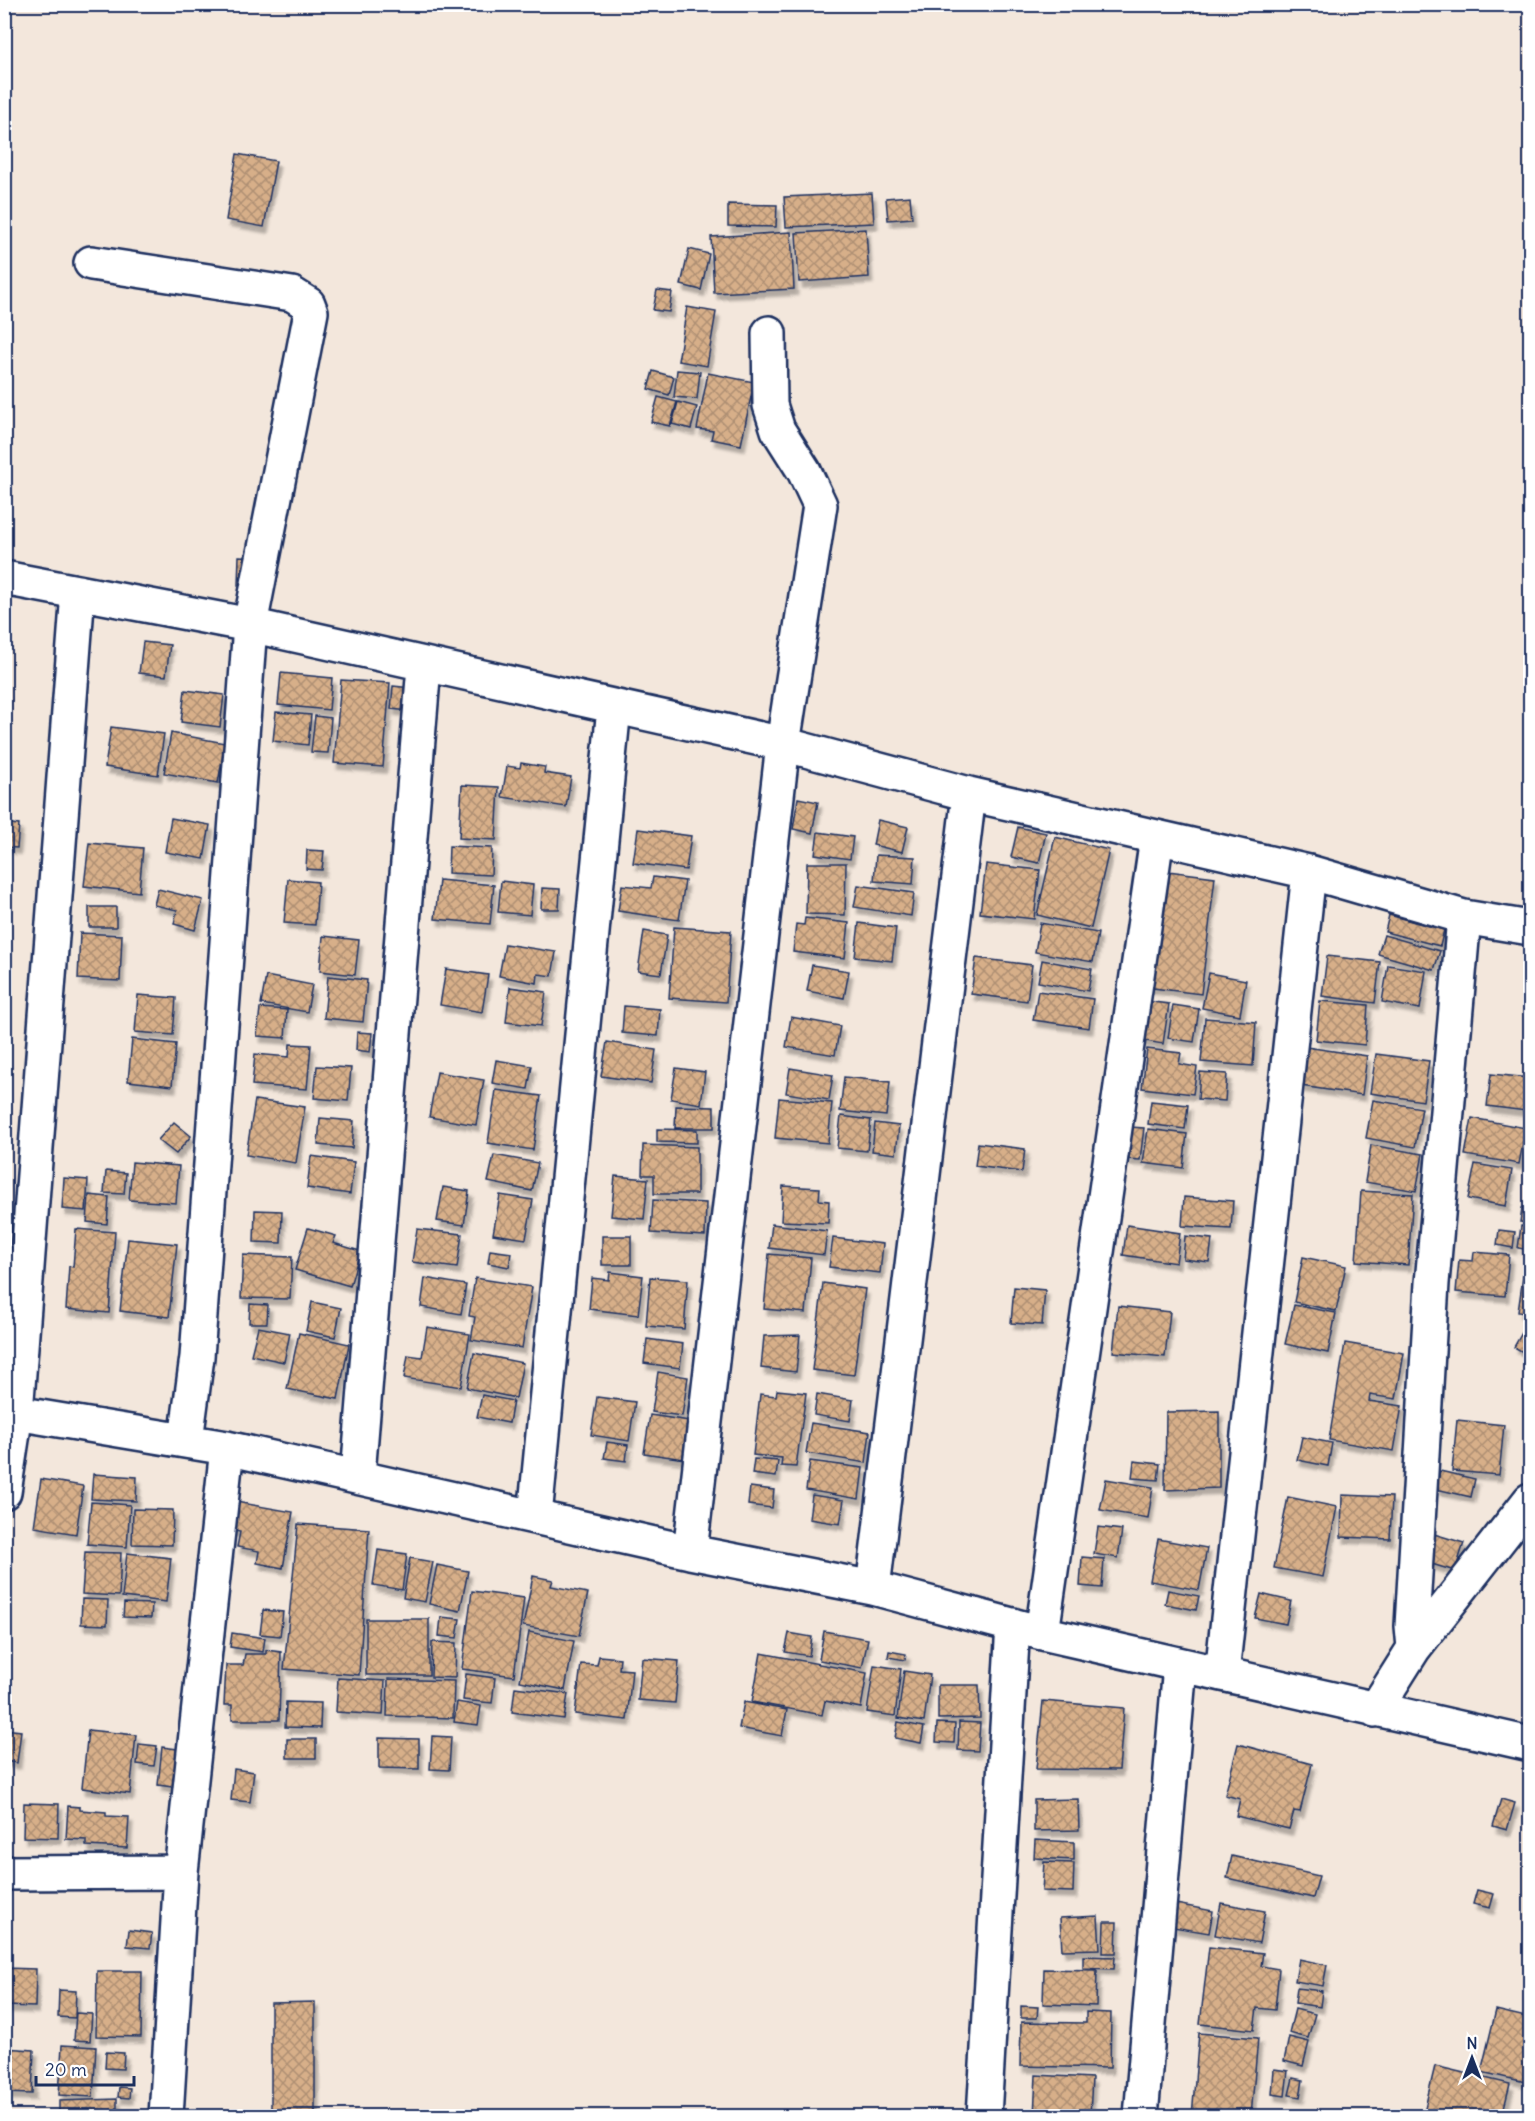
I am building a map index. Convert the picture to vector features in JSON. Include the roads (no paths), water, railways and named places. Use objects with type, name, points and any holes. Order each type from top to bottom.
[{"type":"street","points":[[91,263],[292,294],[308,304],[311,312],[250,625],[197,1357],[186,1440]]},
{"type":"street","points":[[690,1552],[783,744],[820,505],[804,471],[778,430],[770,405],[769,333]]},
{"type":"street","points":[[4,578],[250,625],[424,666],[783,744],[969,794],[1309,872],[1464,917],[1530,928]]},
{"type":"street","points":[[4,1492],[78,592]]},
{"type":"street","points":[[358,1475],[424,666]]},
{"type":"street","points":[[535,1516],[614,707]]},
{"type":"street","points":[[873,1588],[969,794]]},
{"type":"street","points":[[984,2116],[1027,1629],[1157,837]]},
{"type":"street","points":[[1222,1674],[1309,872]]},
{"type":"street","points":[[1414,1648],[1412,1626],[1432,1283],[1464,917]]},
{"type":"street","points":[[10,1412],[186,1440],[358,1475],[690,1552],[873,1588],[1027,1629],[1530,1744]]},
{"type":"street","points":[[166,2116],[181,1872],[228,1448]]},
{"type":"street","points":[[1375,1710],[1414,1648],[1530,1500]]},
{"type":"street","points":[[1141,2116],[1180,1665]]},
{"type":"street","points":[[4,1873],[181,1872]]}]
